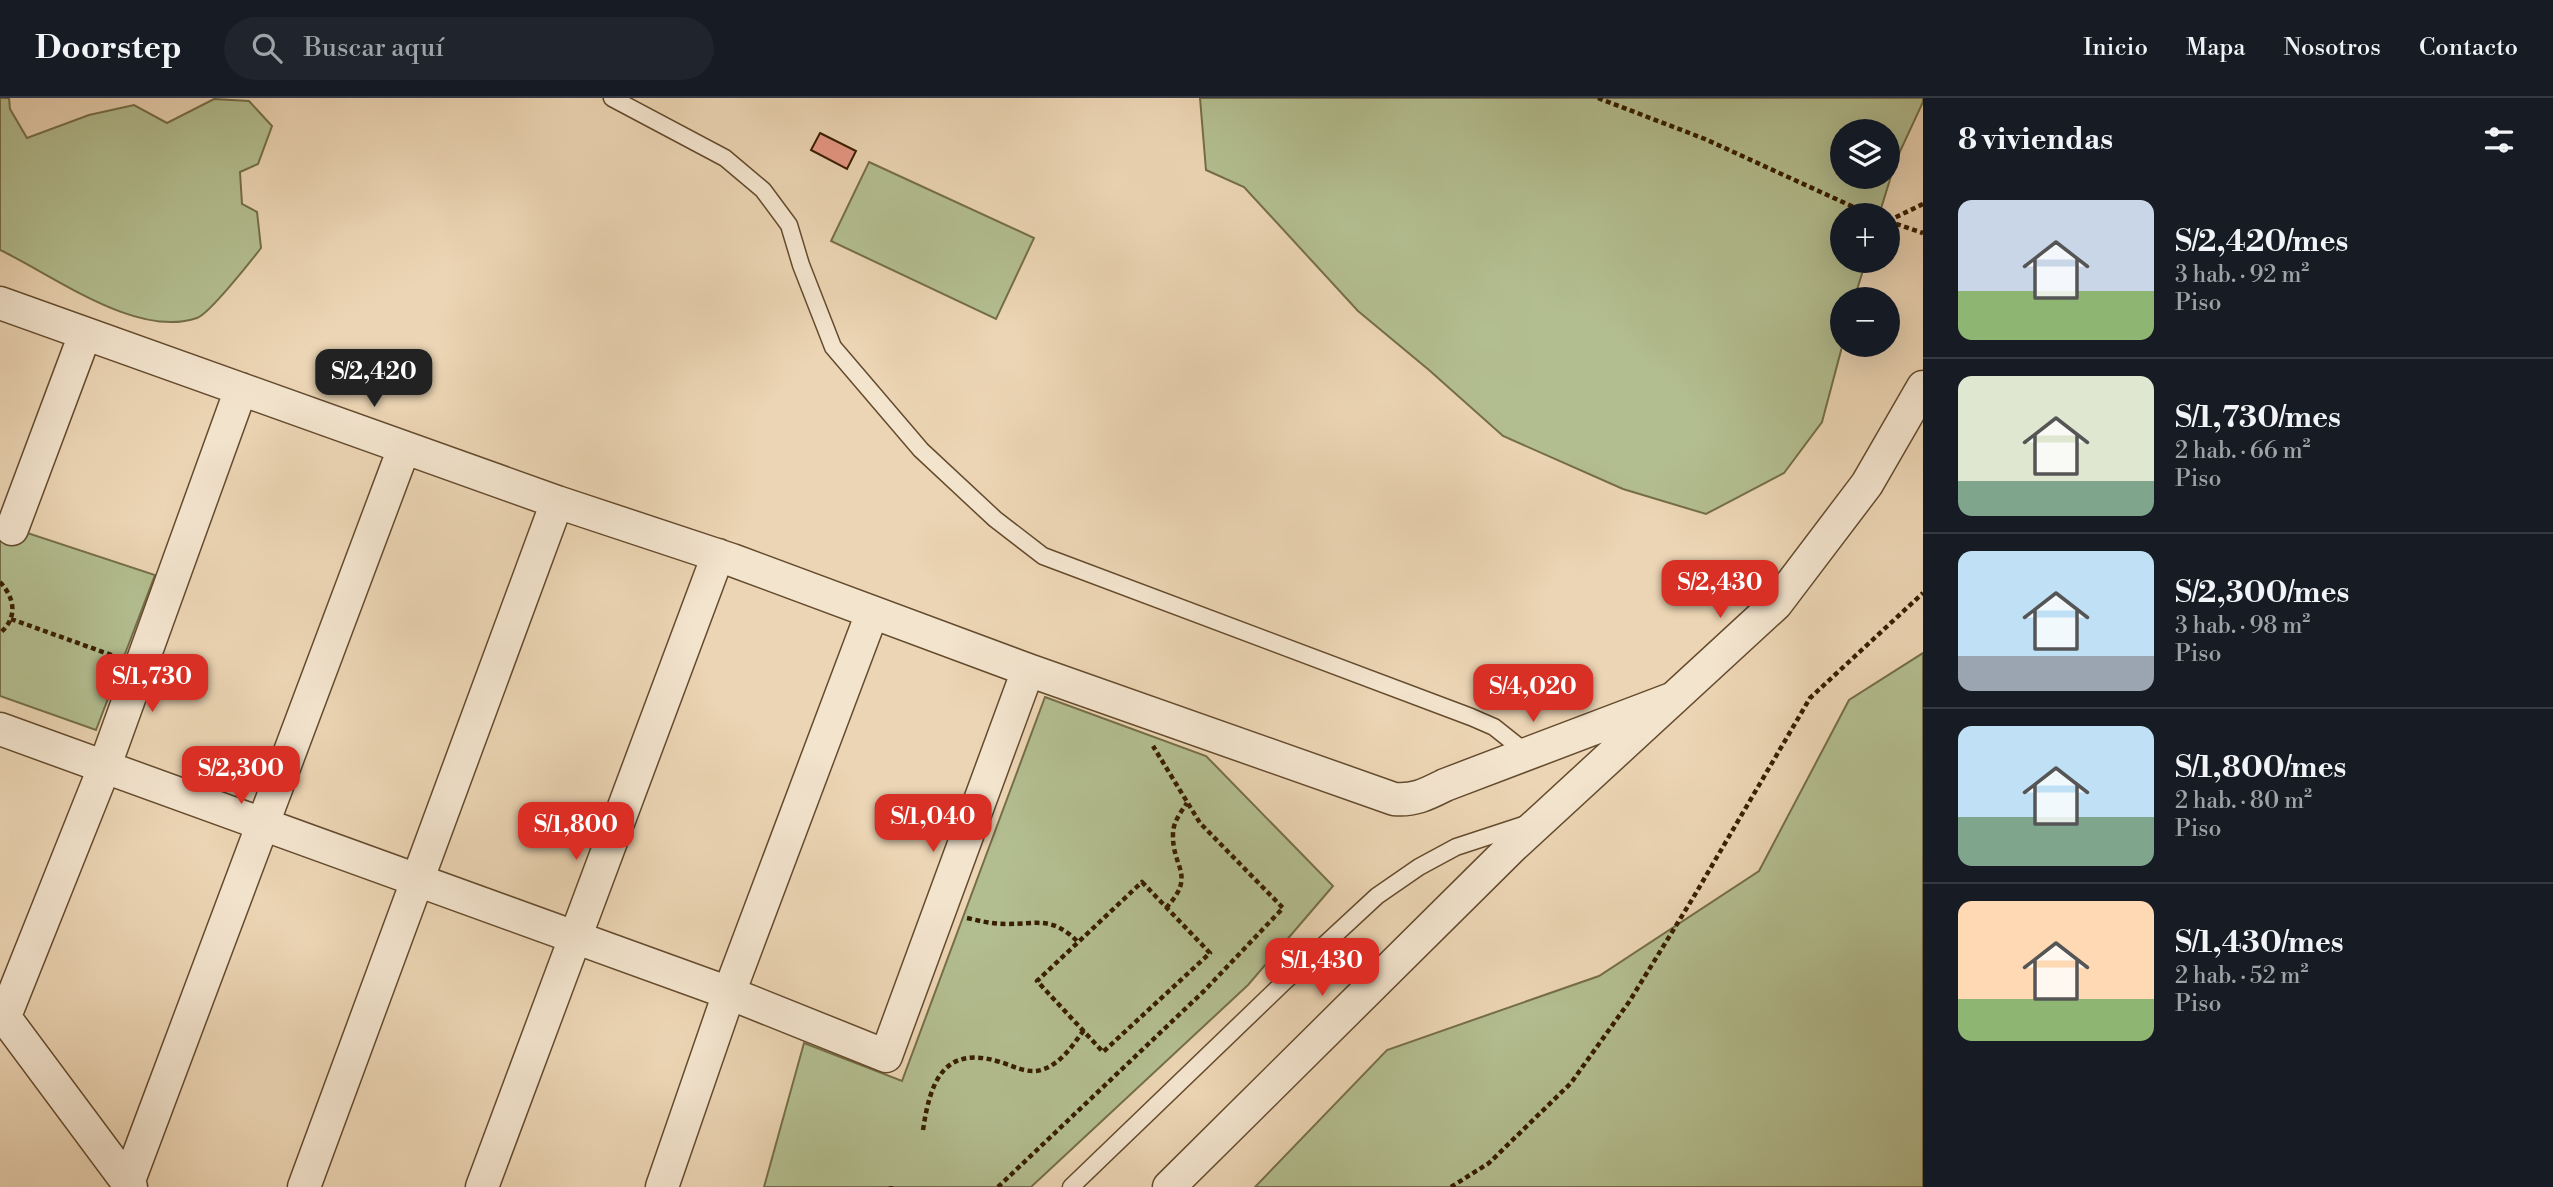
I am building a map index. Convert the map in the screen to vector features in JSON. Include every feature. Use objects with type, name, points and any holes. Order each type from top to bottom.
[{"type":"street","points":[[0,303],[557,502],[718,555],[1028,670],[1394,799],[1408,800],[1674,698]]},
{"type":"street","points":[[12,529],[85,334]]},
{"type":"street","points":[[1169,1187],[1544,817],[1776,604],[1867,484],[1923,387]]},
{"type":"street","points":[[130,1185],[2,1013],[104,768],[241,389]]},
{"type":"street","points":[[130,1185],[404,447]]},
{"type":"street","points":[[304,1187],[557,502]]},
{"type":"street","points":[[482,1187],[718,555]]},
{"type":"street","points":[[662,1187],[729,993],[872,613]]},
{"type":"street","points":[[0,729],[729,993],[887,1056],[1028,670]]},
{"type":"lane","points":[[612,98],[725,159],[763,190],[789,225],[801,265],[833,346],[921,450],[995,519],[1043,556],[1471,717],[1494,727],[1528,754]]},
{"type":"lane","points":[[1071,1187],[1377,896],[1419,867],[1456,847],[1544,817]]},
{"type":"path","points":[[1598,98],[1704,139],[1845,203]]},
{"type":"path","points":[[1900,215],[1923,204]]},
{"type":"path","points":[[1900,225],[1923,233]]},
{"type":"path","points":[[0,582],[12,599],[11,619],[0,633]]},
{"type":"path","points":[[1451,1187],[1489,1163],[1571,1083],[1629,1002],[1810,698],[1923,593]]},
{"type":"path","points":[[11,619],[141,666]]},
{"type":"path","points":[[998,1187],[1204,992],[1283,908],[1200,822],[1128,705]]},
{"type":"path","points":[[1166,908],[1181,889],[1182,872],[1172,836],[1178,816],[1188,803]]},
{"type":"path","points":[[1142,882],[1210,953],[1103,1052],[1037,981],[1078,942],[1142,882]]},
{"type":"path","points":[[957,915],[1005,924],[1046,922],[1070,934],[1078,942]]},
{"type":"path","points":[[923,1129],[933,1085],[957,1061],[984,1058],[1028,1072],[1038,1071],[1062,1058],[1084,1030]]},
{"type":"green space","points":[[0,98],[9,98],[10,109],[27,138],[89,115],[134,105],[167,123],[214,99],[249,101],[272,126],[258,164],[240,172],[242,204],[257,212],[261,248],[203,314],[197,318],[173,322],[148,320],[122,312],[70,288],[0,250]]},
{"type":"green space","points":[[1200,98],[1923,98],[1900,151],[1900,119],[1830,119],[1830,189],[1887,189],[1883,203],[1830,203],[1830,273],[1862,273],[1858,287],[1830,287],[1830,357],[1839,357],[1822,422],[1784,473],[1706,514],[1623,489],[1503,436],[1358,311],[1244,187],[1206,170]]},
{"type":"green space","points":[[869,162],[1034,238],[996,319],[831,241]]},
{"type":"green space","points":[[0,524],[155,575],[96,730],[0,696]]},
{"type":"green space","points":[[1923,653],[1923,1187],[1255,1187],[1387,1050],[1599,976],[1759,871],[1849,700]]},
{"type":"green space","points":[[1045,697],[1206,756],[1333,886],[1248,985],[1031,1187],[764,1187],[804,1043],[902,1081]]},
{"type":"building","points":[[820,133],[856,151],[847,169],[811,150]]}]
